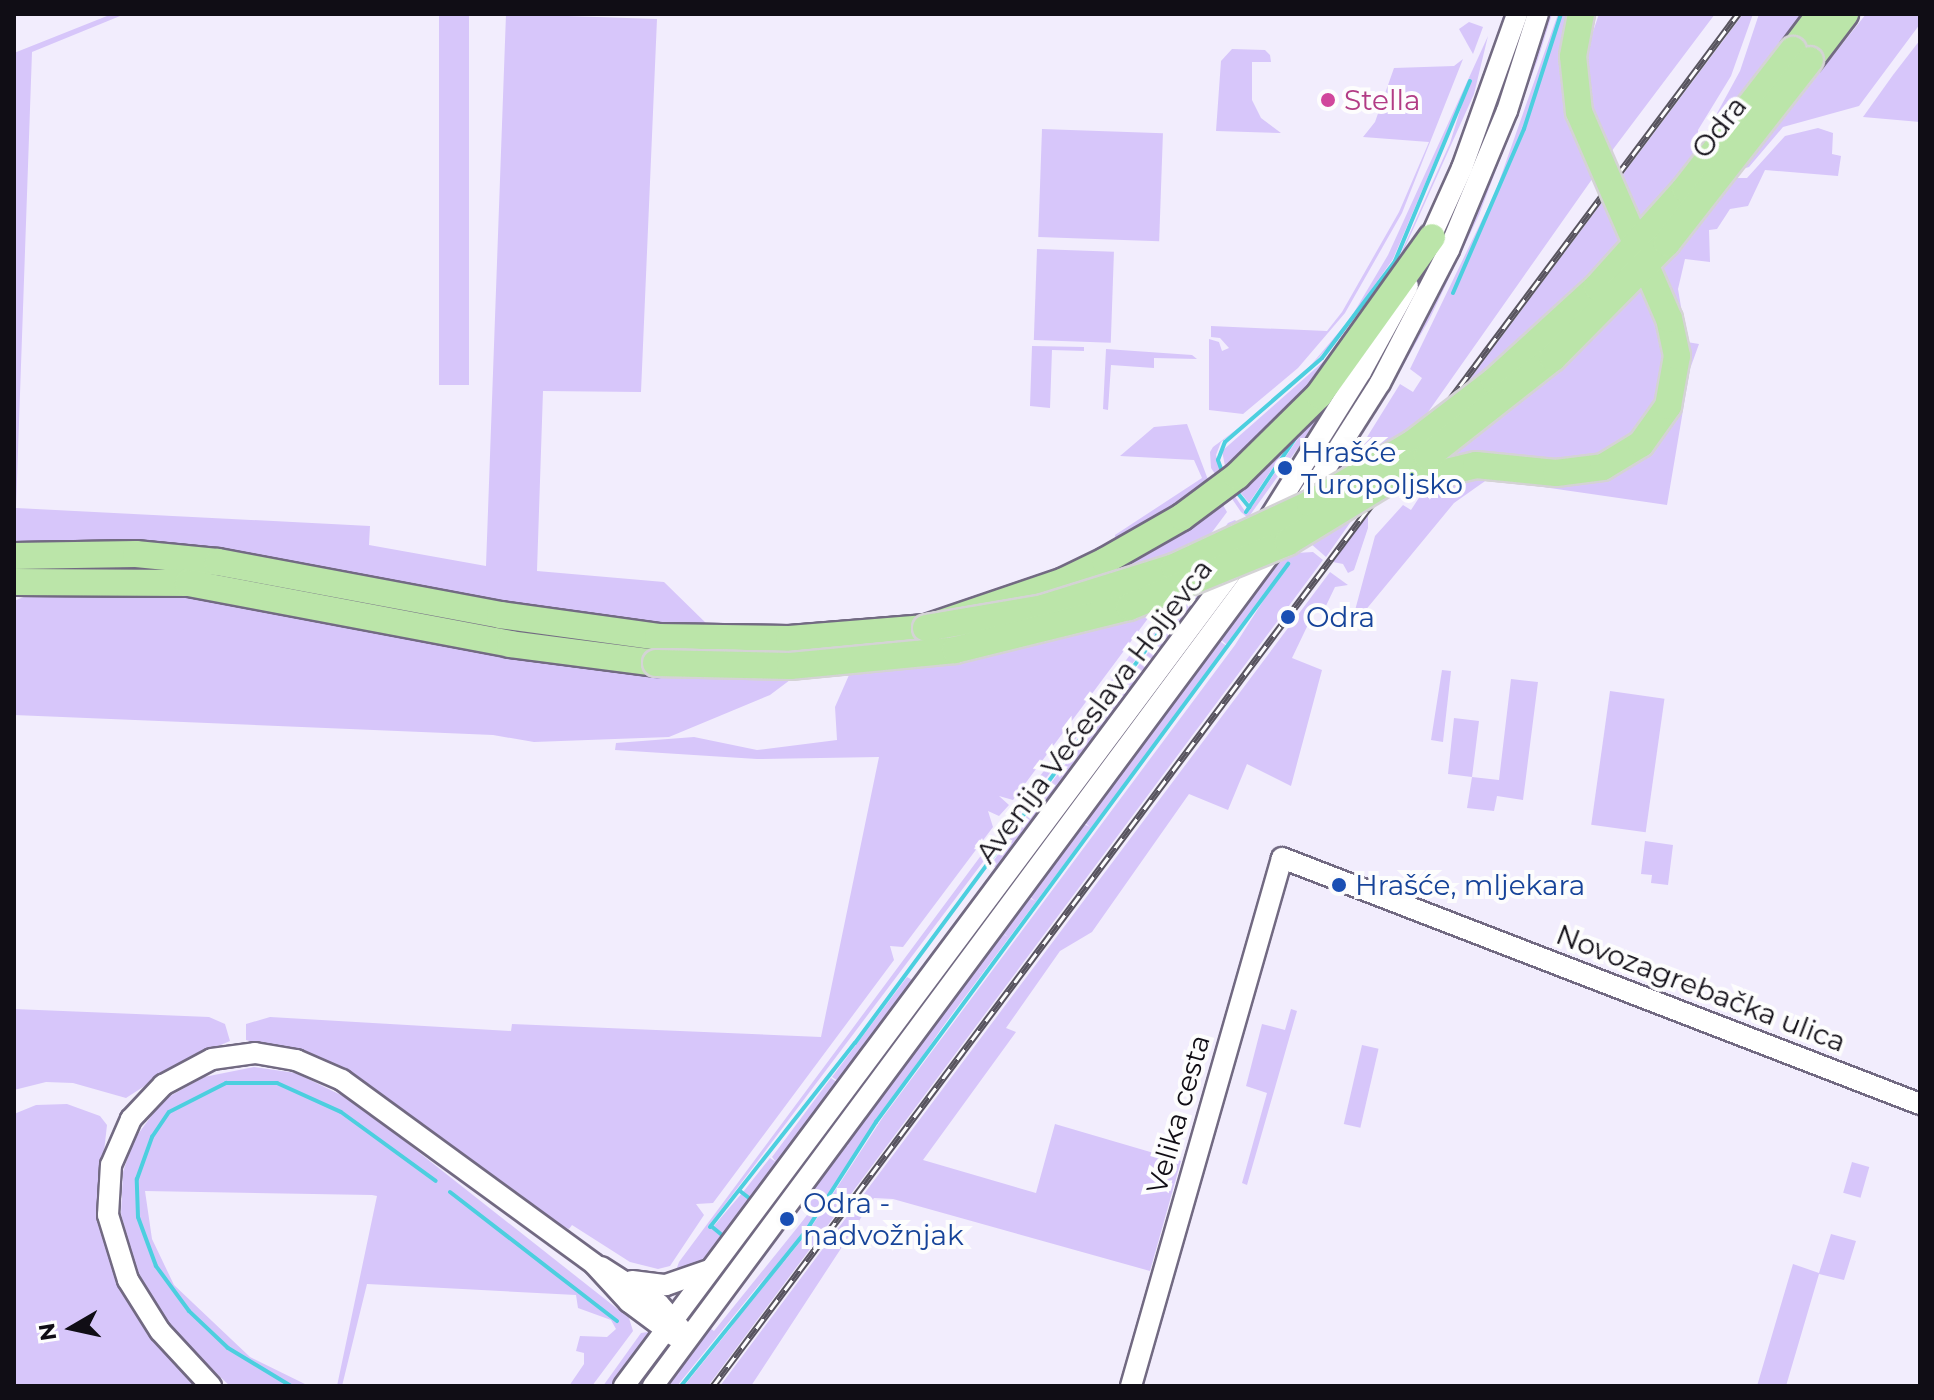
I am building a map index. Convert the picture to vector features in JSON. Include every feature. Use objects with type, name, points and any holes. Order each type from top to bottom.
[{"type":"highway","points":[[1365,499],[1447,469],[1476,465],[1556,473],[1603,467],[1641,444],[1668,406],[1677,356],[1669,319],[1579,112],[1573,56],[1581,14]]},
{"type":"highway","points":[[1802,55],[1820,14]]},
{"type":"highway","points":[[1802,55],[1845,14]]},
{"type":"highway","name":"Odra","points":[[14,582],[188,583],[510,644],[656,663],[790,666],[897,658],[1002,641],[1183,588],[1288,542],[1365,499],[1502,401],[1606,307],[1676,231],[1802,55]]},
{"type":"highway","name":"Odra","points":[[14,556],[136,554],[218,562],[500,615],[658,637],[789,639],[926,628],[1043,608],[1174,567],[1310,504],[1413,443],[1494,381],[1597,287],[1802,55]]},
{"type":"highway","points":[[926,628],[1064,581],[1105,561],[1182,517],[1237,476],[1319,395],[1432,237]]},
{"type":"main road","name":"Avenija Većeslava Holjevca","points":[[624,1386],[1260,533],[1361,372],[1432,237],[1517,14]]},
{"type":"main road","name":"Avenija Većeslava Holjevca","points":[[653,1386],[1168,695],[1346,438],[1449,250],[1507,111],[1538,14]]},
{"type":"main road","name":"Novozagrebačka ulica","points":[[1282,858],[1920,1104]]},
{"type":"main road","name":"Velika cesta","points":[[1131,1386],[1282,858]]},
{"type":"main road","points":[[211,1386],[160,1331],[128,1280],[112,1236],[108,1193],[121,1137],[145,1100],[176,1074],[212,1059],[273,1055],[342,1080],[594,1264],[670,1325]]},
{"type":"main road","points":[[594,1264],[626,1279],[666,1285],[712,1268]]},
{"type":"main road","points":[[626,1279],[686,1341]]},
{"type":"shaded area","points":[[112,14],[125,14],[32,52],[16,508],[370,526],[369,545],[486,566],[506,14],[657,19],[641,392],[543,391],[537,571],[664,582],[711,628],[558,614],[145,544],[14,544],[14,53]]},
{"type":"shaded area","points":[[439,14],[469,14],[469,385],[439,385]]},
{"type":"shaded area","points":[[1523,14],[1530,14],[1480,157],[1409,313],[1318,469],[1269,531],[1404,308],[1432,250]]},
{"type":"shaded area","points":[[1546,14],[1552,14],[1538,59],[1479,215],[1430,318],[1383,401]]},
{"type":"shaded area","points":[[1558,14],[1572,14],[1567,35],[1588,46],[1599,14],[1715,14],[1614,148],[1326,557],[1310,543],[1341,479],[1400,384],[1413,392],[1422,378],[1410,369],[1495,193]]},
{"type":"shaded area","points":[[1743,14],[1753,14],[1731,76],[1698,130],[1697,157],[1725,178],[1747,178],[1785,136],[1818,128],[1833,133],[1832,154],[1841,156],[1838,176],[1765,170],[1748,206],[1730,209],[1717,229],[1709,230],[1710,262],[1685,259],[1678,289],[1687,342],[1699,344],[1690,369],[1667,505],[1488,479],[1454,503],[1350,629],[1375,536],[1403,505],[1411,510],[1426,487],[1402,470]]},
{"type":"shaded area","points":[[1759,14],[1803,14],[1761,71],[1798,100],[1866,14],[1920,14],[1920,24],[1859,106],[1783,127],[1749,167],[1736,171],[1705,151],[1703,139],[1740,71]]},
{"type":"shaded area","points":[[1469,22],[1483,27],[1473,54],[1459,29]]},
{"type":"shaded area","points":[[1488,36],[1474,94],[1343,385],[1248,518],[1211,468],[1210,452],[1213,447],[1260,412],[1221,442],[1216,455],[1223,479],[1247,514],[1299,437],[1295,435],[1249,503],[1227,476],[1222,451],[1324,361],[1397,262],[1450,143],[1470,78],[1393,259],[1337,338],[1305,372],[1350,319],[1388,255]]},
{"type":"shaded area","points":[[1920,40],[1920,122],[1863,117],[1893,75]]},
{"type":"shaded area","points":[[1232,49],[1265,50],[1270,55],[1271,62],[1252,62],[1252,100],[1261,118],[1281,133],[1216,131],[1221,61]]},
{"type":"shaded area","points":[[1463,59],[1402,213],[1345,313],[1298,368],[1243,414],[1209,410],[1209,339],[1219,342],[1222,351],[1229,348],[1220,338],[1211,337],[1211,326],[1327,331],[1342,312],[1399,212],[1429,142],[1363,137],[1375,122],[1394,68],[1454,66]]},
{"type":"shaded area","points":[[1042,129],[1163,133],[1159,241],[1038,237]]},
{"type":"shaded area","points":[[1037,249],[1114,252],[1111,343],[1034,340]]},
{"type":"shaded area","points":[[1032,346],[1084,347],[1084,351],[1052,350],[1050,408],[1030,406]]},
{"type":"shaded area","points":[[1106,349],[1192,355],[1197,359],[1154,358],[1154,368],[1111,365],[1108,410],[1103,409]]},
{"type":"shaded area","points":[[1187,424],[1207,477],[1227,512],[1013,800],[999,796],[1009,805],[999,816],[988,811],[993,827],[903,947],[890,946],[894,960],[713,1203],[696,1204],[704,1215],[670,1266],[658,1269],[630,1262],[572,1225],[569,1229],[538,1214],[521,1195],[339,1068],[246,1040],[246,1024],[270,1017],[511,1031],[512,1024],[821,1037],[879,757],[757,759],[615,750],[616,743],[694,737],[757,750],[837,740],[835,707],[849,675],[941,665],[1136,619],[1188,547],[1117,572],[1115,535],[1202,478],[1194,460],[1120,456],[1154,427]]},
{"type":"shaded area","points":[[1368,513],[1368,528],[1354,570],[1348,573],[1343,564],[1333,562]]},
{"type":"shaded area","points":[[1235,520],[1249,533],[1161,655],[1152,648],[1193,594],[1184,595],[708,1227],[719,1232],[713,1227],[742,1193],[746,1196],[743,1192],[770,1158],[776,1162],[772,1157],[831,1078],[840,1084],[697,1267],[675,1273],[679,1262],[1228,523]]},
{"type":"shaded area","points":[[1261,542],[1267,546],[737,1331],[731,1327]]},
{"type":"shaded area","points":[[1313,552],[1323,560],[708,1386],[684,1386],[808,1232],[883,1117],[1235,645],[1288,562],[1227,645],[1219,638],[1279,554]]},
{"type":"shaded area","points":[[1330,572],[1348,585],[1335,587],[1323,612],[1315,610],[1292,658],[1322,670],[1291,786],[1247,764],[1228,810],[1189,794],[1092,932],[1060,951],[1006,1028],[1016,1032],[923,1160],[1036,1193],[1055,1124],[1181,1161],[1150,1271],[893,1199],[874,1198],[751,1386],[720,1386]]},
{"type":"shaded area","points":[[38,591],[190,596],[794,677],[770,695],[669,737],[534,742],[493,735],[14,715],[14,601]]},
{"type":"shaded area","points":[[1218,640],[1227,646],[873,1120],[804,1229],[677,1386],[663,1386],[674,1372],[679,1375],[674,1370],[707,1326],[714,1331],[809,1213],[801,1207],[815,1181],[843,1143],[849,1146],[844,1142],[973,969],[981,973],[974,967],[1000,932],[1008,937],[1001,931],[1027,897],[1035,901],[1028,895],[1082,823],[1090,827],[1083,821]]},
{"type":"shaded area","points":[[1150,650],[1158,655],[1054,799],[1049,796],[1052,800],[1027,835],[1023,832],[1025,836],[1000,871],[991,864]]},
{"type":"shaded area","points":[[1442,670],[1451,671],[1443,742],[1431,740]]},
{"type":"shaded area","points":[[1511,679],[1538,682],[1523,800],[1497,796],[1494,811],[1467,808],[1472,777],[1499,780]]},
{"type":"shaded area","points":[[1610,691],[1664,699],[1646,832],[1591,825]]},
{"type":"shaded area","points":[[1454,718],[1479,721],[1472,777],[1448,774]]},
{"type":"shaded area","points":[[1645,841],[1673,845],[1668,885],[1651,883],[1652,875],[1641,874]]},
{"type":"shaded area","points":[[907,977],[916,982],[866,1050],[841,1083],[832,1077]]},
{"type":"shaded area","points":[[14,1009],[209,1017],[225,1024],[230,1041],[185,1060],[126,1098],[73,1083],[46,1082],[14,1090]]},
{"type":"shaded area","points":[[1291,1009],[1297,1011],[1247,1185],[1242,1183],[1267,1093],[1246,1086],[1262,1024],[1285,1030]]},
{"type":"shaded area","points":[[1362,1045],[1379,1049],[1360,1128],[1344,1124]]},
{"type":"shaded area","points":[[254,1067],[296,1073],[355,1102],[629,1318],[633,1331],[592,1386],[569,1386],[584,1364],[584,1353],[576,1351],[580,1336],[607,1337],[616,1329],[611,1320],[578,1308],[576,1295],[367,1284],[342,1386],[337,1386],[377,1196],[372,1195],[145,1191],[152,1239],[174,1285],[250,1357],[309,1386],[230,1386],[189,1348],[156,1306],[134,1264],[121,1214],[123,1172],[133,1141],[163,1100],[204,1077]]},
{"type":"shaded area","points":[[67,1104],[100,1116],[107,1125],[98,1206],[120,1284],[147,1330],[199,1386],[14,1386],[14,1114],[36,1105]]},
{"type":"shaded area","points":[[1852,1162],[1869,1167],[1860,1198],[1843,1193]]},
{"type":"shaded area","points":[[1831,1234],[1856,1241],[1844,1280],[1819,1274],[1786,1386],[1757,1386],[1793,1264],[1819,1273]]},
{"type":"shaded area","points":[[648,1332],[645,1344],[615,1386],[603,1386],[641,1333]]},
{"type":"waterway","points":[[1453,293],[1524,129],[1561,14]]},
{"type":"waterway","points":[[1223,474],[1218,460],[1225,442],[1322,358],[1395,261],[1470,81]]},
{"type":"waterway","points":[[1246,512],[1296,437]]},
{"type":"waterway","points":[[1236,491],[1249,507]]},
{"type":"waterway","points":[[681,1386],[806,1231],[876,1122],[1288,564]]},
{"type":"waterway","points":[[710,1227],[855,1043],[1185,597]]},
{"type":"waterway","points":[[291,1386],[228,1348],[189,1311],[156,1266],[138,1217],[137,1179],[152,1137],[169,1112],[226,1083],[277,1083],[341,1112],[436,1181]]},
{"type":"waterway","points":[[740,1191],[749,1198]]},
{"type":"waterway","points":[[450,1192],[617,1321]]},
{"type":"waterway","points":[[711,1226],[721,1234]]},
{"type":"railway","points":[[713,1386],[1738,14]]},
{"type":"place","name":"Stella","points":[[1328,100]]},
{"type":"place","name":"Hrašće Turopoljsko","points":[[1285,468]]},
{"type":"place","name":"Odra","points":[[1288,617]]},
{"type":"place","name":"Hrašće, mljekara","points":[[1339,885]]},
{"type":"place","name":"Odra - nadvožnjak","points":[[787,1219]]}]
